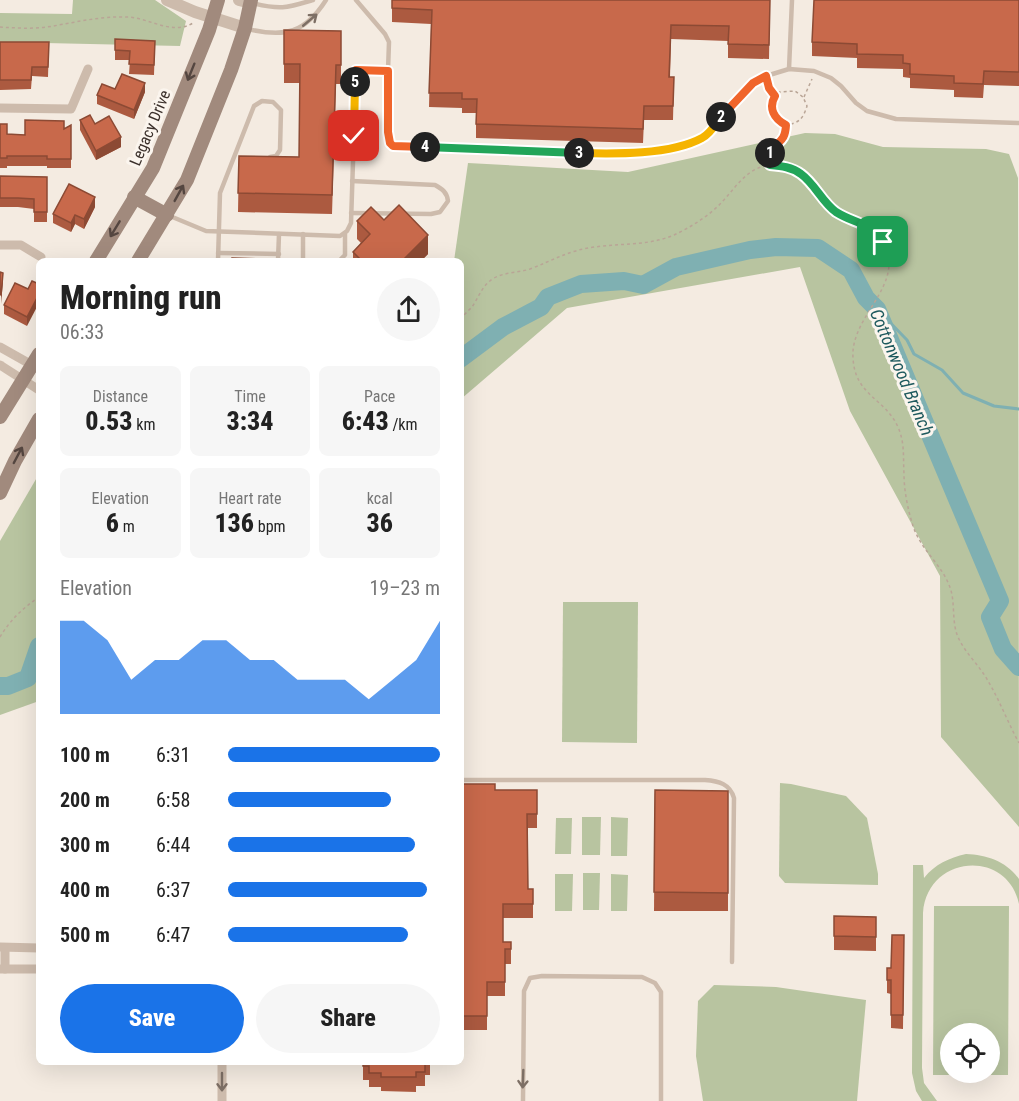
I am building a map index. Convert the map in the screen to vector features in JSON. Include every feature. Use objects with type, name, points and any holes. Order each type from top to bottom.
[{"type":"main road","name":"Legacy Drive","points":[[98,258],[153,168],[213,18],[218,0]]},
{"type":"main road","points":[[140,258],[187,180],[231,70],[245,28],[247,1]]},
{"type":"main road","points":[[134,198],[167,215]]},
{"type":"main road","points":[[0,417],[36,364]]},
{"type":"main road","points":[[0,493],[36,424]]},
{"type":"street","points":[[167,0],[195,12],[245,28]]},
{"type":"street","points":[[0,108],[71,109],[88,69]]},
{"type":"street","points":[[0,245],[21,245],[41,257]]},
{"type":"street","points":[[0,347],[36,363]]},
{"type":"street","points":[[0,365],[36,388]]},
{"type":"street","points":[[36,948],[3,947],[3,969],[36,969]]},
{"type":"street","points":[[222,1065],[222,1101]]},
{"type":"lane","points":[[247,1],[280,9],[292,8],[313,0]]},
{"type":"lane","points":[[245,28],[270,33],[292,31],[311,21],[326,0]]},
{"type":"lane","points":[[356,0],[389,42],[388,132],[390,143],[393,146],[626,154],[682,145],[704,137],[753,83],[766,76],[789,69],[814,71],[831,78],[856,103],[877,115],[896,119],[1019,123]]},
{"type":"lane","points":[[789,69],[792,0]]},
{"type":"lane","points":[[167,215],[198,229],[219,232],[340,236],[345,233],[350,227],[351,213],[356,70],[388,71]]},
{"type":"lane","points":[[218,258],[220,193],[254,106],[262,101],[273,102],[281,110],[280,150],[276,156],[269,157]]},
{"type":"lane","points":[[234,156],[246,156]]},
{"type":"lane","points":[[351,213],[431,214],[440,212],[448,201],[443,190],[435,185],[352,181]]},
{"type":"lane","points":[[342,258],[345,255],[345,233]]},
{"type":"lane","points":[[278,258],[279,234]]},
{"type":"lane","points":[[303,234],[303,258]]},
{"type":"lane","points":[[218,253],[279,254]]},
{"type":"lane","points":[[464,780],[705,780],[717,781],[726,785],[732,791],[734,798],[732,962]]},
{"type":"lane","points":[[523,1101],[524,991],[530,978],[542,976],[646,977],[655,983],[661,992],[661,1101]]},
{"type":"path","points":[[0,27],[46,27],[84,20],[128,16],[177,28],[193,24],[195,12]]},
{"type":"path","points":[[803,97],[814,71]]},
{"type":"path","points":[[766,76],[769,88],[775,96]]},
{"type":"path","points":[[785,91],[795,91],[803,97],[807,106],[804,116],[797,124],[786,125],[778,122],[773,115],[772,107],[775,96],[785,91]]},
{"type":"path","points":[[770,165],[769,156],[773,149],[781,143],[786,125]]},
{"type":"path","points":[[464,315],[485,285],[493,278],[530,269],[574,251],[596,246],[648,242],[672,236],[707,216],[723,201],[743,176],[761,167],[770,165],[785,167],[802,174],[827,204],[837,212],[870,227],[883,242],[889,262],[889,272],[853,342],[856,376],[866,392],[888,411],[898,427],[905,451],[903,475],[913,527],[923,549],[950,586],[958,637],[989,682],[1007,723],[1019,743]]},
{"type":"path","points":[[0,637],[23,608],[36,599]]},
{"type":"green space","points":[[73,0],[155,0],[186,21],[180,46],[0,42],[0,13],[72,14]]},
{"type":"green space","points":[[805,133],[835,134],[883,147],[986,149],[1009,154],[1018,178],[1019,827],[941,737],[940,576],[850,411],[800,267],[567,308],[464,396],[464,258],[454,258],[468,163],[628,172]]},
{"type":"green space","points":[[36,479],[36,702],[0,715],[0,541]]},
{"type":"green space","points":[[563,602],[638,602],[637,743],[562,742]]},
{"type":"green space","points":[[780,783],[846,796],[867,818],[878,885],[785,883],[779,876]]},
{"type":"green space","points":[[582,817],[601,817],[600,855],[582,855]]},
{"type":"green space","points":[[611,817],[628,818],[627,856],[611,856]]},
{"type":"green space","points":[[556,818],[572,818],[571,854],[555,854]]},
{"type":"green space","points":[[966,854],[996,860],[1014,873],[1019,879],[1019,904],[1012,886],[1000,874],[984,867],[968,866],[952,870],[938,879],[928,894],[923,913],[922,1068],[924,1083],[937,1101],[922,1101],[916,1091],[912,1073],[913,865],[923,865],[924,878],[943,862]]},
{"type":"green space","points":[[583,873],[600,873],[599,910],[583,910]]},
{"type":"green space","points":[[555,874],[573,874],[572,911],[555,911]]},
{"type":"green space","points":[[611,874],[628,875],[627,911],[611,911]]},
{"type":"green space","points":[[934,906],[1009,906],[1008,1075],[1000,1075],[1000,1023],[940,1023],[940,1075],[933,1075]]},
{"type":"green space","points":[[714,985],[776,987],[866,1000],[857,1101],[703,1101],[696,1056],[698,1001]]},
{"type":"building","points":[[392,0],[770,0],[769,45],[728,44],[729,26],[671,25],[669,77],[674,77],[673,106],[644,106],[643,129],[476,124],[477,99],[462,99],[462,93],[429,93],[432,10],[392,8]]},
{"type":"building","points":[[814,0],[1019,0],[1019,72],[984,71],[983,84],[954,83],[954,76],[910,74],[910,64],[903,63],[903,55],[857,54],[857,44],[812,42]]},
{"type":"building","points":[[284,30],[341,31],[341,65],[336,65],[332,195],[238,193],[239,156],[299,157],[300,64],[284,64]]},
{"type":"building","points":[[115,39],[155,41],[154,65],[129,64],[130,51],[115,50]]},
{"type":"building","points":[[0,42],[49,42],[48,67],[32,67],[31,80],[0,80]]},
{"type":"building","points":[[122,74],[145,83],[134,110],[97,95],[102,84],[115,89]]},
{"type":"building","points":[[90,115],[95,124],[109,116],[121,137],[96,151],[80,120]]},
{"type":"building","points":[[25,120],[64,121],[64,129],[71,125],[71,159],[47,159],[47,156],[0,158],[0,124],[7,124],[7,134],[25,135]]},
{"type":"building","points":[[0,176],[47,177],[47,212],[34,212],[34,199],[0,198]]},
{"type":"building","points":[[69,184],[95,197],[84,219],[75,215],[71,223],[53,214]]},
{"type":"building","points":[[399,205],[428,235],[405,258],[359,258],[353,252],[370,234],[357,221],[371,207],[384,220]]},
{"type":"building","points":[[0,272],[3,273],[1,295],[0,294]]},
{"type":"building","points":[[32,281],[36,283],[36,300],[27,317],[4,305],[15,283],[28,289]]},
{"type":"building","points":[[464,784],[495,784],[495,790],[537,790],[537,814],[527,814],[528,889],[533,889],[533,904],[503,904],[503,942],[511,942],[511,949],[505,949],[505,982],[487,982],[487,1016],[464,1016]]},
{"type":"building","points":[[655,790],[728,791],[728,893],[654,892]]},
{"type":"building","points":[[834,916],[876,917],[876,937],[834,936]]},
{"type":"building","points":[[892,935],[904,935],[903,1015],[891,1015],[891,980],[887,980],[887,968],[891,968]]},
{"type":"building","points":[[425,1065],[425,1072],[416,1072],[416,1077],[381,1077],[381,1073],[369,1073],[369,1066],[363,1066]]},
{"type":"waterway","name":"Cottonwood Branch","points":[[464,356],[503,327],[541,307],[548,297],[581,284],[624,281],[643,285],[676,267],[750,250],[776,247],[818,248],[851,270],[866,298],[877,309],[1000,601],[990,617],[1003,649],[1019,667]]},
{"type":"waterway","points":[[877,309],[907,340],[914,354],[942,370],[963,393],[994,406],[1019,409]]},
{"type":"waterway","name":"Cottonwood Branch","points":[[0,686],[8,686],[28,678],[36,655]]},
{"type":"route","points":[[354,136],[356,70],[388,71],[388,132],[390,143],[393,146],[626,154],[682,145],[704,137],[753,83],[766,76],[769,88],[775,96],[772,100],[773,115],[778,122],[786,125],[781,143],[773,149],[769,156],[770,165],[779,165],[802,174],[827,204],[837,212],[870,227],[883,242]]}]
